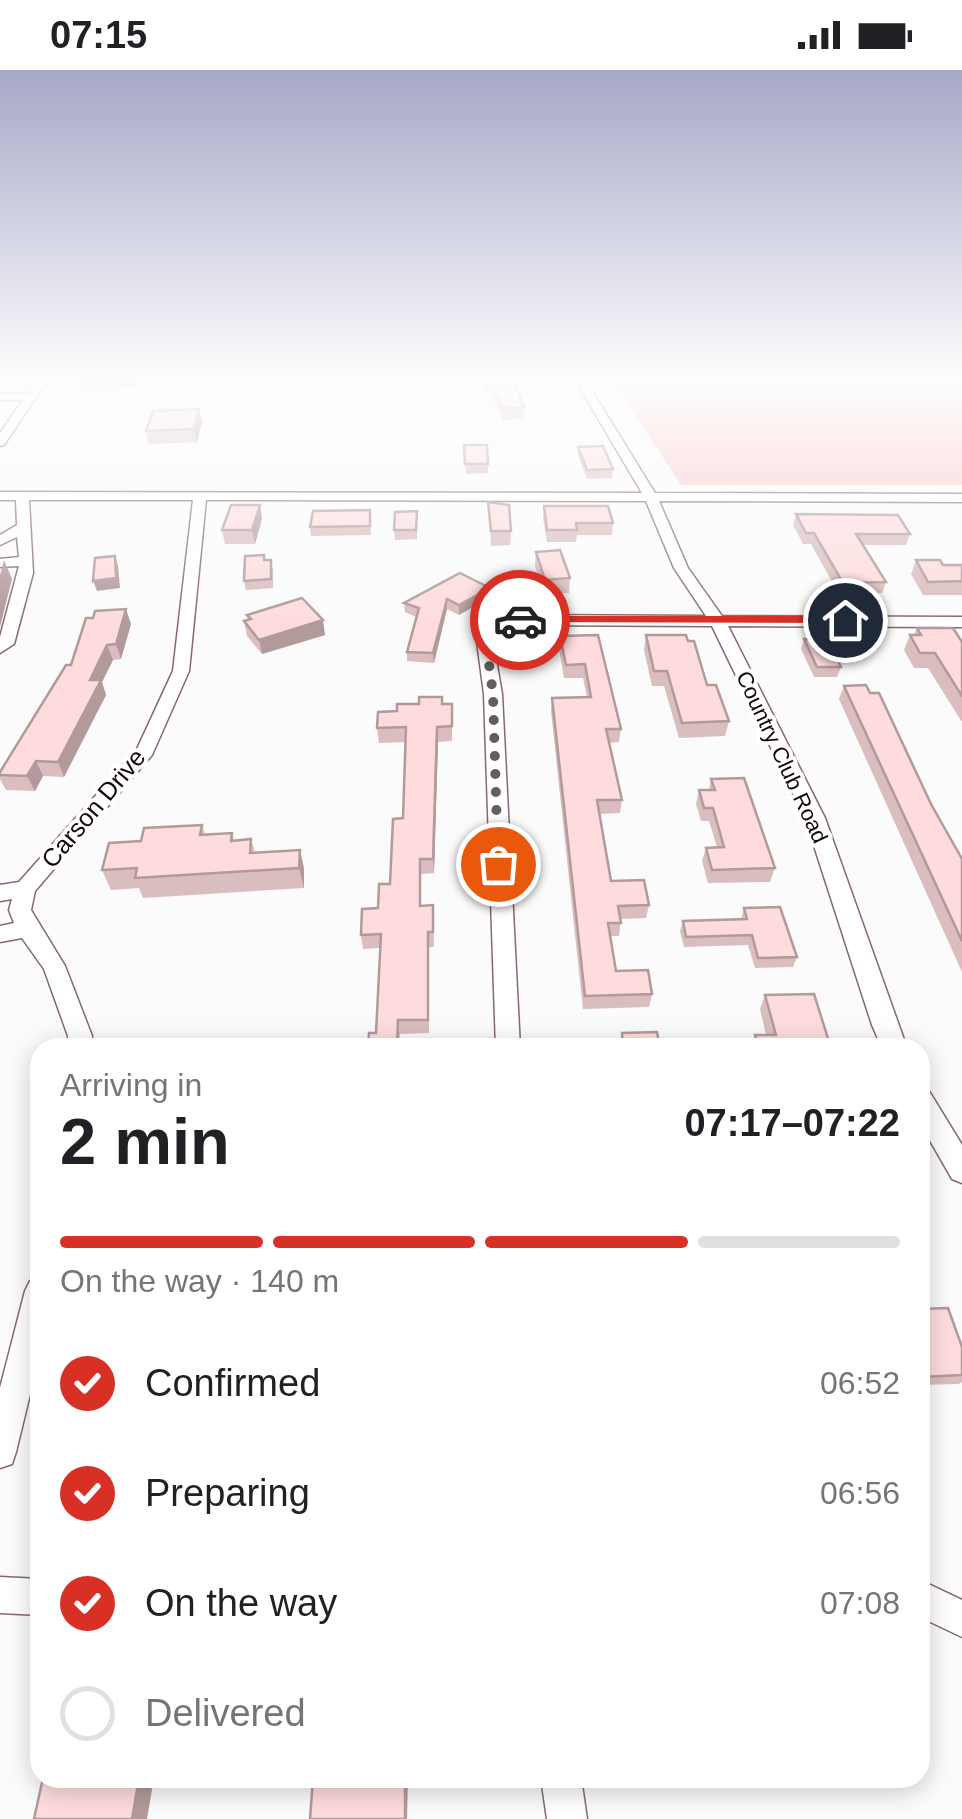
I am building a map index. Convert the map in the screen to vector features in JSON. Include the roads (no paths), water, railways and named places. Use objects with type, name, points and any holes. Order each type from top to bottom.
[{"type":"street","name":"Country Club Road","points":[[628,460],[651,498],[681,568],[718,622],[815,818],[890,1038]]},
{"type":"street","points":[[0,648],[6,644],[26,573],[22,495]]},
{"type":"street","points":[[0,496],[962,498]]},
{"type":"street","name":"Carson Drive","points":[[27,928],[20,910],[25,889],[145,750],[181,671],[200,496]]},
{"type":"street","points":[[0,540],[24,527]]},
{"type":"street","points":[[0,551],[25,555]]},
{"type":"street","points":[[0,562],[25,555]]},
{"type":"street","points":[[508,1038],[493,694],[486,642],[496,620],[962,622]]},
{"type":"street","points":[[0,893],[25,889]]},
{"type":"street","points":[[0,934],[27,928],[54,966],[80,1038]]},
{"type":"street","points":[[930,1116],[962,1170]]},
{"type":"street","points":[[0,1452],[30,1330]]},
{"type":"street","points":[[0,1595],[30,1596]]},
{"type":"street","points":[[930,1603],[962,1619]]},
{"type":"street","points":[[562,1788],[567,1819]]}]
